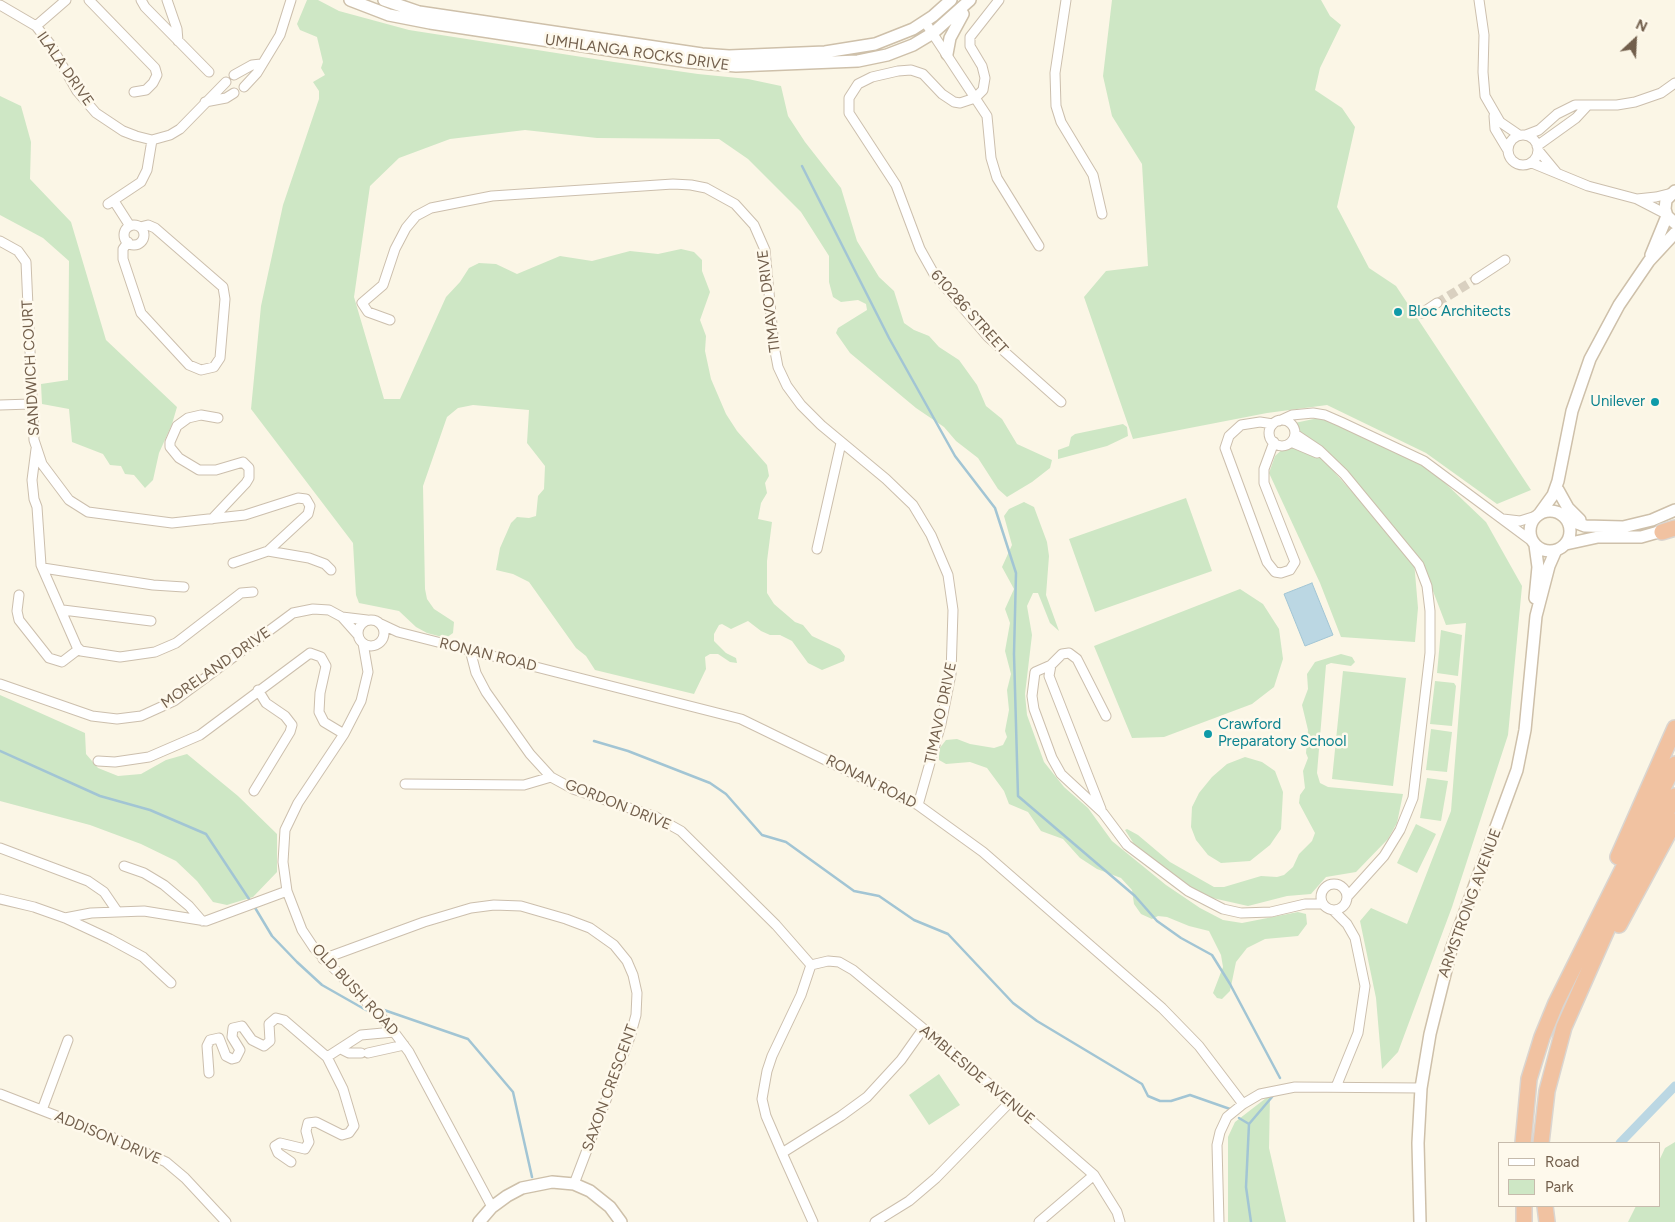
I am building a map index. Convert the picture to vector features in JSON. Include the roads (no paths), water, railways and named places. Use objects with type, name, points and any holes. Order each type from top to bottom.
[{"type":"highway","points":[[1523,1142],[1529,1079],[1556,1003],[1675,728]]},
{"type":"highway","points":[[1556,1003],[1675,764]]},
{"type":"highway","points":[[1541,1142],[1547,1091],[1564,1027],[1620,900],[1675,796]]},
{"type":"highway","points":[[1564,1027],[1675,821]]},
{"type":"highway","points":[[1524,1207],[1524,1222]]},
{"type":"highway","points":[[1545,1207],[1547,1222]]},
{"type":"street","points":[[36,26],[66,0]]},
{"type":"street","points":[[89,0],[155,68],[157,75],[153,83],[146,90],[134,92]]},
{"type":"street","points":[[141,0],[145,7],[209,72]]},
{"type":"street","points":[[167,0],[177,29],[178,41]]},
{"type":"street","points":[[244,87],[257,74],[261,64],[280,35],[291,0]]},
{"type":"street","name":"UMHLANGA ROCKS DRIVE","points":[[350,0],[389,15],[430,23],[719,66],[858,61],[896,52],[913,45],[933,33],[972,0]]},
{"type":"street","name":"UMHLANGA ROCKS DRIVE","points":[[384,0],[419,12],[702,54],[729,56],[826,52],[864,47],[888,40],[925,22],[951,0]]},
{"type":"street","points":[[947,54],[952,33],[972,0]]},
{"type":"street","points":[[975,98],[983,90],[985,74],[970,46],[970,37],[999,0]]},
{"type":"street","points":[[1066,0],[1056,74],[1056,106],[1064,129],[1093,175],[1102,214]]},
{"type":"street","points":[[1479,0],[1484,35],[1483,72],[1485,96],[1500,122],[1523,135],[1538,148],[1558,175]]},
{"type":"street","name":"ILALA DRIVE","points":[[0,5],[36,26],[50,44],[76,90],[96,113],[123,131],[152,140]]},
{"type":"street","points":[[925,22],[988,118],[991,158],[997,178],[1039,246]]},
{"type":"street","points":[[234,75],[252,65],[261,64]]},
{"type":"street","name":"610286 STREET","points":[[975,98],[960,103],[954,102],[942,94],[923,74],[906,70],[872,77],[858,84],[849,98],[848,109],[852,120],[896,185],[920,249],[934,274],[988,337],[1061,402]]},
{"type":"street","points":[[128,242],[123,249],[123,259],[142,313],[189,365],[201,370],[214,366],[220,358],[224,299],[223,287],[155,228],[148,224],[140,227],[130,226],[111,202],[141,182],[147,170],[152,140],[162,139],[180,129],[226,82]]},
{"type":"street","points":[[1507,149],[1511,140],[1543,127],[1574,105],[1588,106],[1635,102],[1661,93],[1675,83]]},
{"type":"street","points":[[205,102],[226,98],[234,93]]},
{"type":"street","points":[[1538,148],[1588,106]]},
{"type":"street","points":[[1494,113],[1495,130],[1507,149],[1510,160],[1515,164],[1521,166],[1532,163],[1538,155],[1538,148]]},
{"type":"street","points":[[1532,163],[1588,186],[1637,198],[1656,197],[1674,192]]},
{"type":"street","name":"TIMAVO DRIVE","points":[[390,320],[368,312],[362,303],[383,285],[395,249],[406,228],[416,216],[431,208],[492,196],[656,184],[698,186],[722,194],[735,204],[758,232],[765,250],[774,346],[778,367],[787,386],[801,405],[841,443],[886,479],[912,505],[932,535],[948,575],[953,610],[951,674],[941,724],[918,805]]},
{"type":"street","points":[[1561,547],[1570,534],[1558,486],[1572,411],[1590,359],[1614,314],[1649,261],[1669,218],[1666,200],[1674,192]]},
{"type":"street","points":[[1637,198],[1669,218]]},
{"type":"street","points":[[128,242],[125,234],[130,226]]},
{"type":"street","points":[[128,242],[134,244],[142,241],[144,235],[140,227]]},
{"type":"street","points":[[1649,261],[1675,233]]},
{"type":"street","name":"SANDWICH COURT","points":[[0,241],[18,251],[26,262],[31,404],[36,449],[42,464],[59,489],[80,509],[102,515],[163,523],[245,514],[298,498],[306,499],[310,506],[308,514],[268,551]]},
{"type":"street","points":[[1476,278],[1505,260]]},
{"type":"street","points":[[1422,313],[1437,303]]},
{"type":"street","points":[[0,405],[31,404]]},
{"type":"street","points":[[1303,414],[1291,424],[1260,422],[1241,425],[1229,436],[1225,448],[1269,566],[1278,573],[1285,572],[1294,565],[1293,557],[1264,483],[1264,469],[1277,443],[1293,438],[1324,456],[1356,488],[1418,565],[1427,586],[1430,610],[1430,653],[1413,798],[1400,830],[1384,856],[1346,900],[1333,910]]},
{"type":"street","points":[[1277,443],[1269,433],[1276,422],[1292,415],[1325,414],[1424,461],[1491,513],[1545,551],[1598,537],[1641,538],[1671,528]]},
{"type":"street","points":[[212,518],[246,483],[249,478],[249,468],[242,462],[216,470],[199,470],[179,458],[170,447],[170,442],[177,426],[188,418],[201,415],[218,418]]},
{"type":"street","points":[[1291,424],[1293,438]]},
{"type":"street","points":[[817,550],[841,443]]},
{"type":"street","points":[[36,449],[32,480],[37,507],[40,560],[79,649]]},
{"type":"street","points":[[1534,544],[1529,531],[1538,514],[1558,486]]},
{"type":"street","points":[[1558,486],[1572,514],[1595,527]]},
{"type":"street","points":[[1503,520],[1520,521],[1552,511],[1585,526],[1623,528],[1639,525],[1675,510]]},
{"type":"street","name":"ARMSTRONG AVENUE","points":[[1420,1222],[1417,1152],[1421,1088],[1430,1034],[1450,950],[1509,795],[1522,745],[1536,616],[1538,567],[1534,544]]},
{"type":"street","name":"ARMSTRONG AVENUE","points":[[1536,616],[1549,566],[1561,547]]},
{"type":"street","points":[[233,563],[268,551],[309,558],[325,564],[331,570]]},
{"type":"street","points":[[43,568],[153,585],[184,587]]},
{"type":"street","points":[[19,595],[17,610],[19,620],[48,658],[62,662],[79,649],[120,657],[156,652],[176,643],[241,593],[253,592]]},
{"type":"street","name":"MORELAND DRIVE","points":[[0,684],[92,716],[117,719],[141,716],[174,701],[294,613],[321,608],[342,617],[367,620]]},
{"type":"street","points":[[63,610],[151,621]]},
{"type":"street","name":"MORELAND DRIVE","points":[[342,617],[358,635]]},
{"type":"street","points":[[367,658],[384,636],[381,624],[375,620],[367,620],[361,625],[358,635],[368,646],[376,645]]},
{"type":"street","name":"RONAN ROAD","points":[[381,624],[398,632],[742,719],[918,805],[951,827],[990,858],[1162,1008],[1199,1046],[1244,1104]]},
{"type":"street","name":"RONAN ROAD","points":[[384,636],[398,632]]},
{"type":"street","name":"OLD BUSH ROAD","points":[[364,643],[368,672],[361,701],[344,734],[298,803],[286,830],[284,862],[287,891],[302,930],[323,959],[404,1044],[429,1085],[492,1207]]},
{"type":"street","name":"GORDON DRIVE","points":[[470,650],[476,672],[486,692],[530,754],[550,777],[573,789],[656,817],[681,832],[776,925],[811,964]]},
{"type":"street","points":[[1106,716],[1074,654],[1065,653],[1051,665],[1035,672],[1032,696],[1034,709],[1052,758],[1064,778],[1103,813],[1127,845],[1158,870],[1208,903],[1241,912],[1256,913],[1278,911],[1323,900]]},
{"type":"street","points":[[98,760],[115,762],[140,759],[171,748],[200,734],[305,655],[316,654],[325,661],[326,666],[320,693],[319,712],[324,722],[344,734]]},
{"type":"street","points":[[1051,665],[1049,676],[1103,813]]},
{"type":"street","points":[[254,791],[290,732],[292,725],[284,716],[266,703],[258,690]]},
{"type":"street","points":[[406,784],[524,785],[550,777]]},
{"type":"street","points":[[0,848],[88,881],[104,892],[117,911]]},
{"type":"street","points":[[124,866],[164,885],[189,906],[202,921]]},
{"type":"street","points":[[1323,900],[1327,886],[1334,884],[1340,886],[1362,880]]},
{"type":"street","points":[[1340,886],[1346,900],[1347,924]]},
{"type":"street","points":[[65,918],[91,912],[144,911],[202,921],[287,891]]},
{"type":"street","points":[[0,899],[65,918],[110,939],[143,957],[171,983]]},
{"type":"street","points":[[1323,900],[1347,924],[1355,938],[1359,953],[1364,994],[1358,1033],[1336,1086]]},
{"type":"street","name":"SAXON CRESCENT","points":[[323,959],[424,922],[471,908],[494,905],[521,906],[566,919],[590,928],[614,945],[627,961],[633,975],[637,993],[636,1015],[630,1037],[574,1184]]},
{"type":"street","name":"AMBLESIDE AVENUE","points":[[811,964],[828,961],[846,965],[923,1029],[1094,1175],[1117,1212],[1120,1222]]},
{"type":"street","points":[[811,964],[801,995],[772,1056],[762,1089],[763,1106],[782,1154],[813,1222]]},
{"type":"street","points":[[209,1073],[207,1048],[210,1040],[219,1038],[226,1056],[234,1059],[238,1057],[240,1050],[232,1037],[233,1028],[242,1026],[252,1040],[264,1046],[270,1041],[270,1024],[276,1018],[286,1022],[327,1057],[343,1089],[354,1126],[349,1133],[342,1135],[316,1122],[308,1123],[306,1131],[309,1142],[305,1149],[280,1143],[275,1146],[278,1153],[291,1162]]},
{"type":"street","points":[[782,1154],[841,1116],[867,1096],[895,1068],[923,1029]]},
{"type":"street","points":[[327,1057],[341,1050],[347,1042],[361,1035],[394,1032]]},
{"type":"street","points":[[42,1110],[68,1040]]},
{"type":"street","points":[[341,1050],[349,1053],[366,1053],[404,1044]]},
{"type":"street","points":[[1218,1222],[1218,1145],[1220,1132],[1228,1117],[1244,1104],[1260,1094],[1279,1089],[1336,1086],[1421,1088]]},
{"type":"street","name":"ADDISON DRIVE","points":[[0,1094],[116,1139],[166,1162],[185,1178],[226,1222]]},
{"type":"street","points":[[875,1222],[909,1201],[936,1178],[1010,1102]]},
{"type":"street","points":[[1039,1222],[1094,1175]]},
{"type":"street","points":[[479,1222],[492,1207],[522,1188],[537,1183],[552,1182],[574,1184],[590,1191],[604,1201],[621,1222]]},
{"type":"water","points":[[1312,583],[1333,635],[1305,646],[1284,594]]},
{"type":"waterway","points":[[802,166],[889,338],[955,456],[995,508],[1016,573],[1014,654],[1018,796],[1135,896],[1157,921],[1181,938],[1212,955],[1230,984],[1280,1078]]},
{"type":"waterway","points":[[594,741],[628,751],[710,783],[726,794],[762,835],[786,842],[854,891],[879,896],[914,920],[948,934],[1013,1003],[1037,1021],[1142,1084],[1148,1096],[1160,1101],[1171,1101],[1190,1095],[1230,1109]]},
{"type":"waterway","points":[[0,751],[100,796],[150,810],[206,834],[251,902]]},
{"type":"waterway","points":[[254,906],[272,936],[322,985],[373,1014]]},
{"type":"waterway","points":[[384,1010],[468,1039],[513,1092],[532,1177]]},
{"type":"waterway","points":[[1621,1142],[1675,1086]]},
{"type":"waterway","points":[[1251,1222],[1246,1187],[1249,1124],[1272,1097]]},
{"type":"waterway","points":[[1239,1118],[1249,1124]]},
{"type":"tunnel","points":[[1437,303],[1476,279]]},
{"type":"place","name":"Bloc Architects","points":[[1398,312]]},
{"type":"place","name":"Unilever","points":[[1655,402]]},
{"type":"place","name":"Crawford Preparatory School","points":[[1208,734]]}]
